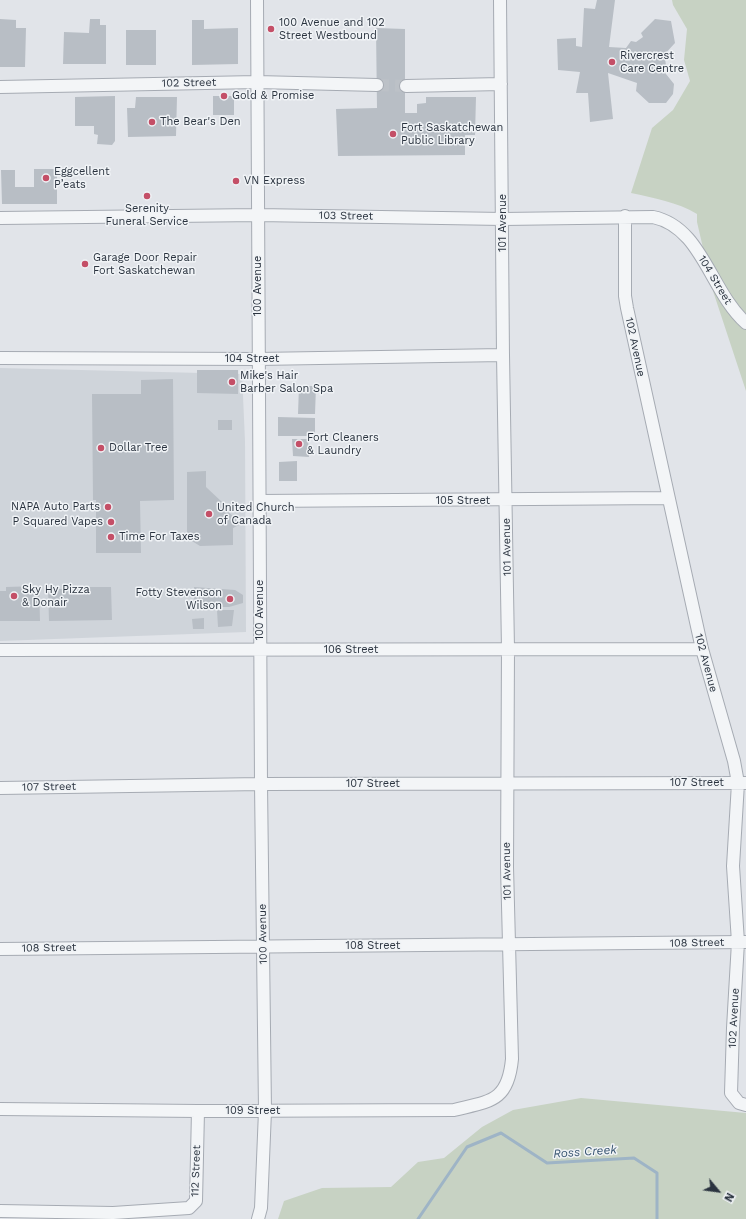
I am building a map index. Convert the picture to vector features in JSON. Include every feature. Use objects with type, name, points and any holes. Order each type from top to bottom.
[{"type":"street","name":"100 Avenue","points":[[257,0],[260,650],[265,1111],[261,1208],[258,1219]]},
{"type":"street","name":"101 Avenue","points":[[500,0],[503,355],[508,649],[508,945],[512,1059],[511,1073],[507,1086],[502,1091]]},
{"type":"street","name":"102 Street","points":[[0,88],[257,82],[378,85]]},
{"type":"street","points":[[406,86],[501,84]]},
{"type":"street","name":"103 Street","points":[[0,218],[258,215],[503,218],[645,216],[661,218],[671,223],[687,235]]},
{"type":"street","name":"102 Avenue","points":[[625,216],[625,296],[667,498],[702,649],[734,761],[742,783],[733,866],[742,942],[733,1028],[731,1093],[739,1103],[746,1105]]},
{"type":"street","name":"104 Street","points":[[687,235],[727,303],[746,323]]},
{"type":"street","name":"104 Street","points":[[0,358],[258,359],[503,355]]},
{"type":"street","name":"105 Street","points":[[260,501],[506,501],[667,498]]},
{"type":"street","name":"106 Street","points":[[0,650],[702,649]]},
{"type":"street","name":"107 Street","points":[[0,788],[261,784],[742,783]]},
{"type":"street","name":"108 Street","points":[[0,949],[742,942]]},
{"type":"street","name":"109 Street","points":[[0,1109],[198,1111],[454,1110],[490,1101],[502,1091]]},
{"type":"street","name":"112 Street","points":[[0,1211],[113,1213],[189,1208],[196,1201],[198,1111]]},
{"type":"shaded area","points":[[0,368],[242,374],[245,441],[246,632],[0,641]]},
{"type":"green space","points":[[672,0],[746,0],[746,391],[713,291],[697,222],[697,214],[673,203],[631,193],[652,128],[673,110],[690,81],[684,60],[687,29],[673,5]]},
{"type":"green space","points":[[581,1098],[746,1113],[746,1219],[278,1219],[284,1201],[322,1188],[391,1187],[418,1162],[444,1158],[482,1127],[513,1110]]},
{"type":"building","name":"Rivercrest Care Centre","points":[[597,0],[615,0],[609,47],[626,48],[631,41],[636,42],[643,37],[641,33],[655,19],[671,21],[675,43],[663,56],[666,65],[662,69],[674,84],[673,94],[666,103],[649,103],[636,91],[637,83],[608,73],[613,119],[590,122],[588,93],[576,93],[580,72],[558,70],[557,39],[576,38],[576,46],[582,47],[584,8],[595,9]]},
{"type":"building","points":[[0,19],[16,20],[16,28],[26,28],[25,67],[0,67]]},
{"type":"building","points":[[90,19],[100,19],[100,25],[106,25],[106,64],[63,64],[64,32],[89,33]]},
{"type":"building","points":[[192,20],[204,20],[204,29],[238,28],[238,64],[192,65]]},
{"type":"building","points":[[376,28],[405,29],[405,113],[417,113],[417,104],[426,103],[426,97],[476,97],[475,135],[465,135],[465,155],[338,156],[336,109],[377,108]]},
{"type":"building","points":[[126,30],[156,30],[156,65],[126,65]]},
{"type":"building","points":[[115,96],[115,141],[112,145],[97,144],[98,135],[94,134],[94,126],[75,126],[75,97]]},
{"type":"building","points":[[213,96],[234,96],[234,115],[213,115]]},
{"type":"building","name":"The Bear's Den","points":[[136,97],[177,97],[176,136],[128,137],[127,108],[135,108]]},
{"type":"building","points":[[34,169],[57,169],[57,204],[2,204],[1,170],[15,170],[15,187],[34,187]]},
{"type":"building","points":[[197,370],[238,370],[238,394],[197,393]]},
{"type":"building","points":[[173,379],[174,500],[140,501],[141,553],[96,553],[96,500],[93,500],[92,394],[141,394],[141,380]]},
{"type":"building","points":[[299,386],[316,386],[315,414],[298,414]]},
{"type":"building","points":[[278,417],[315,418],[315,436],[278,436]]},
{"type":"building","points":[[218,420],[232,420],[232,430],[218,430]]},
{"type":"building","points":[[292,439],[308,439],[309,457],[293,456]]},
{"type":"building","points":[[297,461],[297,481],[279,481],[279,462]]},
{"type":"building","name":"United Church of Canada","points":[[206,471],[206,487],[223,503],[221,505],[241,524],[233,528],[233,545],[200,546],[187,538],[187,472]]},
{"type":"building","points":[[39,586],[40,621],[0,621],[0,591],[6,591],[6,587]]},
{"type":"building","points":[[78,587],[111,587],[112,620],[49,621],[48,589],[78,589]]},
{"type":"building","points":[[194,587],[235,590],[243,595],[243,603],[229,607],[194,607]]},
{"type":"building","points":[[217,610],[234,610],[232,626],[218,627]]},
{"type":"building","points":[[204,618],[204,629],[193,629],[192,619]]},
{"type":"waterway","name":"Ross Creek","points":[[418,1219],[467,1147],[501,1133],[547,1163],[634,1158],[657,1173],[657,1219]]},
{"type":"tunnel","points":[[377,85],[406,86]]},
{"type":"place","name":"100 Avenue and 102 Street Westbound","points":[[271,29]]},
{"type":"place","name":"Rivercrest Care Centre","points":[[612,62]]},
{"type":"place","name":"Gold & Promise","points":[[224,96]]},
{"type":"place","name":"The Bear's Den","points":[[152,122]]},
{"type":"place","name":"Fort Saskatchewan Public Library","points":[[393,134]]},
{"type":"place","name":"Eggcellent P’eats","points":[[46,178]]},
{"type":"place","name":"VN Express","points":[[236,181]]},
{"type":"place","name":"Serenity Funeral Service","points":[[147,196]]},
{"type":"place","name":"Garage Door Repair Fort Saskatchewan","points":[[85,264]]},
{"type":"place","name":"Mike's Hair Barber Salon Spa","points":[[232,382]]},
{"type":"place","name":"Fort Cleaners & Laundry","points":[[299,444]]},
{"type":"place","name":"Dollar Tree","points":[[101,448]]},
{"type":"place","name":"NAPA Auto Parts","points":[[108,507]]},
{"type":"place","name":"United Church of Canada","points":[[209,514]]},
{"type":"place","name":"P Squared Vapes","points":[[111,522]]},
{"type":"place","name":"Time For Taxes","points":[[111,537]]},
{"type":"place","name":"Sky Hy Pizza & Donair","points":[[14,596]]},
{"type":"place","name":"Fotty Stevenson Wilson","points":[[230,599]]}]
